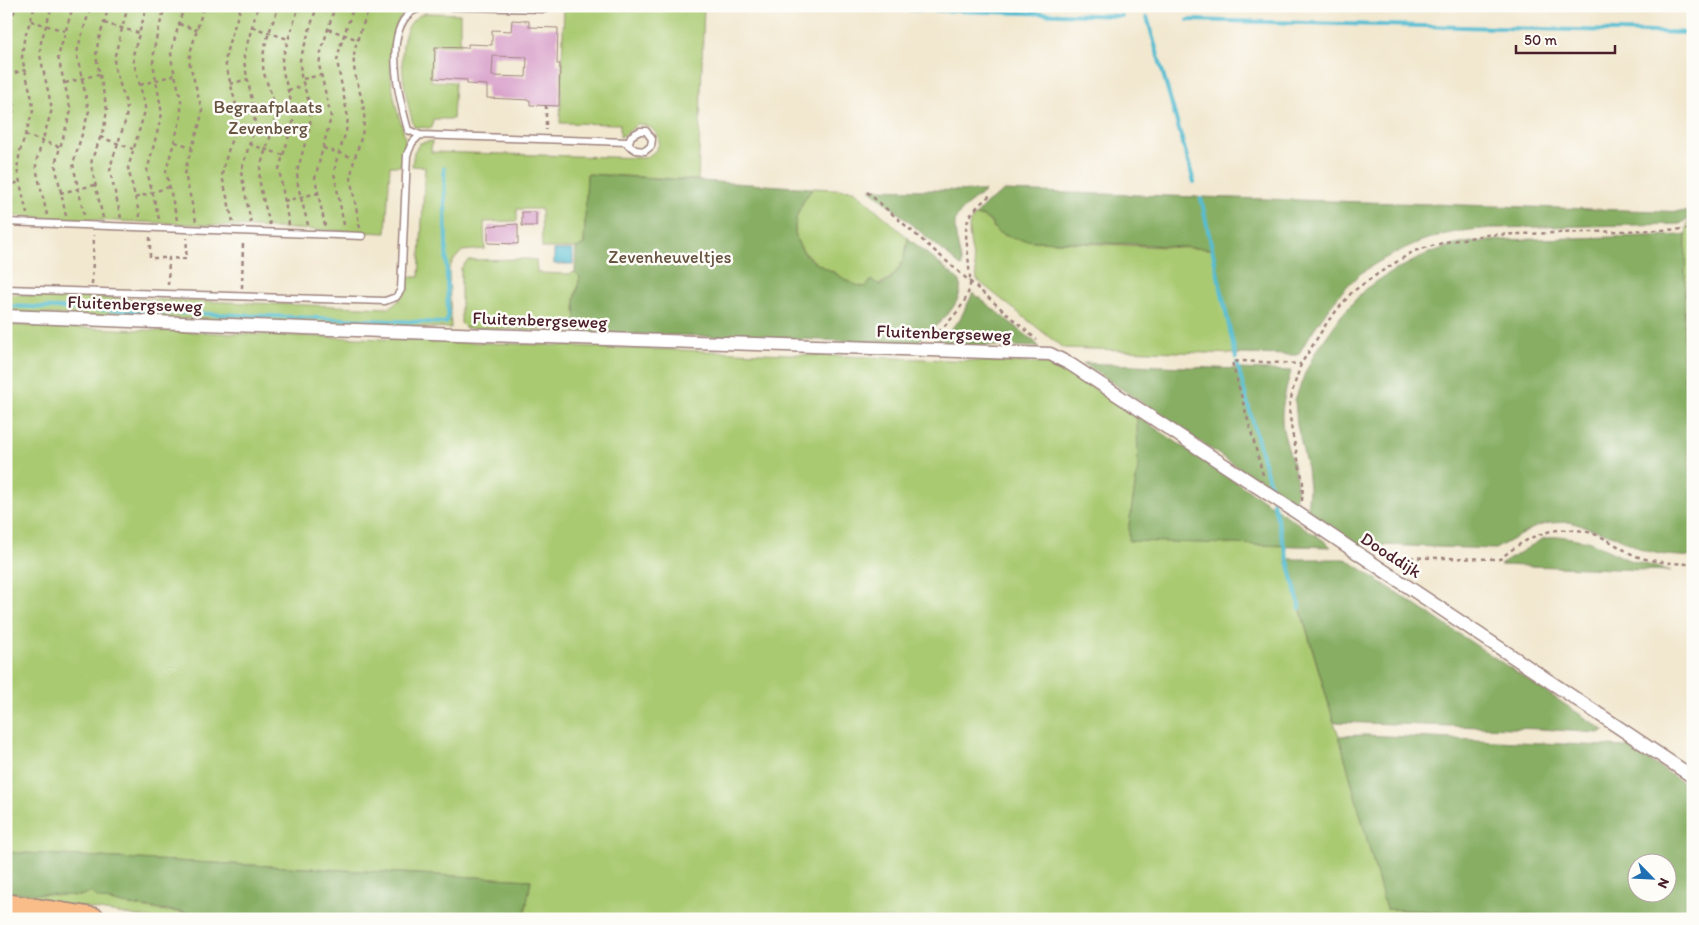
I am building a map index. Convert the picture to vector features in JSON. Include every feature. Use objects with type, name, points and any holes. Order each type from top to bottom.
[{"type":"highway","points":[[6,905],[94,919]]},
{"type":"street","name":"Fluitenbergseweg","points":[[6,316],[922,351],[1046,354],[1055,356],[1070,364]]},
{"type":"street","name":"Dooddijk","points":[[1070,364],[1299,514],[1693,777]]},
{"type":"lane","points":[[545,9],[424,6],[409,14],[400,28],[396,68],[400,101],[408,130],[420,135],[628,142]]},
{"type":"lane","points":[[6,289],[385,301],[396,298],[401,290],[403,277],[407,155],[412,142],[420,135]]},
{"type":"lane","points":[[6,222],[362,236]]},
{"type":"path","points":[[6,37],[16,6]]},
{"type":"path","points":[[29,223],[17,169],[33,111],[22,58],[22,49],[35,6]]},
{"type":"path","points":[[49,224],[36,162],[52,109],[40,55],[41,42],[52,6]]},
{"type":"path","points":[[68,224],[55,167],[71,111],[58,58],[73,6]]},
{"type":"path","points":[[86,225],[73,164],[89,111],[77,56],[91,6]]},
{"type":"path","points":[[105,226],[95,186],[92,160],[108,110],[97,65],[96,48],[109,6]]},
{"type":"path","points":[[123,227],[110,171],[127,112],[126,101],[114,59],[128,6]]},
{"type":"path","points":[[142,228],[128,168],[144,121],[145,105],[133,55],[147,6]]},
{"type":"path","points":[[161,228],[147,171],[162,114],[153,55],[165,6]]},
{"type":"path","points":[[179,229],[167,177],[167,164],[180,125],[182,108],[171,52],[184,6]]},
{"type":"path","points":[[198,230],[185,174],[202,117],[189,61],[204,6]]},
{"type":"path","points":[[235,231],[222,176],[224,160],[237,120],[237,109],[225,62],[242,6]]},
{"type":"path","points":[[253,232],[241,172],[254,129],[256,115],[244,55],[258,6]]},
{"type":"path","points":[[272,233],[260,182],[260,170],[275,113],[262,60],[279,6]]},
{"type":"path","points":[[291,234],[278,174],[294,119],[283,72],[282,59],[299,6]]},
{"type":"path","points":[[311,234],[301,197],[297,172],[311,120],[312,109],[300,70],[301,54],[317,6]]},
{"type":"path","points":[[327,235],[315,173],[330,117],[319,59],[335,6]]},
{"type":"path","points":[[346,236],[334,173],[346,132],[348,118],[337,61],[354,6]]},
{"type":"path","points":[[362,236],[351,181],[354,158],[364,122],[363,107],[353,62],[370,6]]},
{"type":"path","points":[[30,20],[65,31]]},
{"type":"path","points":[[104,23],[139,33]]},
{"type":"path","points":[[178,24],[197,30]]},
{"type":"path","points":[[252,27],[288,39]]},
{"type":"path","points":[[328,29],[359,40]]},
{"type":"path","points":[[6,136],[13,119],[14,103],[7,73],[25,70]]},
{"type":"path","points":[[65,83],[99,74]]},
{"type":"path","points":[[140,85],[174,75]]},
{"type":"path","points":[[303,79],[321,75]]},
{"type":"path","points":[[230,84],[248,79]]},
{"type":"path","points":[[288,90],[304,86]]},
{"type":"path","points":[[546,105],[546,139]]},
{"type":"path","points":[[25,135],[60,147]]},
{"type":"path","points":[[100,138],[134,149]]},
{"type":"path","points":[[175,142],[192,147]]},
{"type":"path","points":[[249,144],[283,155]]},
{"type":"path","points":[[323,148],[354,158]]},
{"type":"path","points":[[6,186],[20,182]]},
{"type":"path","points":[[60,192],[95,186]]},
{"type":"path","points":[[135,198],[169,187]]},
{"type":"path","points":[[867,192],[970,284],[1055,356]]},
{"type":"path","points":[[284,201],[318,193]]},
{"type":"path","points":[[922,351],[952,318],[963,302],[970,284],[966,222],[971,212],[993,193]]},
{"type":"path","points":[[92,291],[94,226]]},
{"type":"path","points":[[150,228],[150,258],[186,259],[187,229]]},
{"type":"path","points":[[1299,514],[1303,482],[1289,410],[1292,389],[1301,364],[1328,321],[1352,292],[1414,251],[1446,242],[1486,235],[1693,230]]},
{"type":"path","points":[[241,296],[243,232]]},
{"type":"path","points":[[168,258],[168,294]]},
{"type":"path","points":[[1267,493],[1232,362],[1301,364]]},
{"type":"path","points":[[1362,557],[1500,559],[1519,543],[1546,532],[1564,530],[1588,532],[1636,556],[1675,564],[1693,564]]},
{"type":"green space","name":"Begraafplaats Zevenberg","points":[[6,6],[411,6],[403,14],[397,25],[391,50],[391,77],[405,142],[401,166],[390,166],[386,233],[6,216]]},
{"type":"green space","points":[[564,6],[704,6],[698,180],[587,174],[584,244],[576,248],[542,248],[541,209],[517,209],[517,221],[484,222],[485,249],[462,251],[449,269],[451,328],[6,313],[6,294],[389,308],[403,295],[408,277],[419,277],[425,167],[412,166],[414,152],[420,143],[432,141],[431,152],[644,158],[654,152],[658,146],[658,136],[652,129],[642,124],[637,124],[620,137],[620,124],[560,123]]},
{"type":"green space","points":[[425,13],[460,14],[460,45],[433,45],[431,81],[455,82],[453,119],[433,119],[432,128],[414,127],[407,99],[402,64],[406,32],[413,20]]},
{"type":"green space","name":"Zevenheuveltjes","points":[[587,174],[813,188],[801,207],[795,226],[799,245],[814,262],[857,285],[866,287],[871,280],[880,285],[887,282],[897,272],[903,259],[908,238],[960,281],[958,299],[946,316],[916,343],[576,332],[575,299],[580,277],[575,272],[576,248],[584,244]]},
{"type":"green space","points":[[813,188],[854,190],[908,238],[905,255],[894,275],[881,283],[858,287],[818,264],[805,253],[799,244],[795,225],[801,206]]},
{"type":"green space","points":[[870,189],[985,191],[965,207],[956,219],[956,235],[962,267]]},
{"type":"green space","points":[[1004,191],[1691,212],[1688,219],[1680,224],[1485,229],[1444,234],[1431,238],[1394,253],[1360,274],[1326,312],[1298,355],[1236,354],[1212,249],[1015,239],[997,232],[990,221],[982,216],[975,216],[987,203]]},
{"type":"green space","points":[[1691,212],[1693,212],[1693,517],[1683,360],[1686,235]]},
{"type":"green space","points":[[975,216],[985,218],[996,231],[1008,237],[1021,240],[1212,249],[1236,354],[1063,348],[977,280],[969,234],[970,222]]},
{"type":"green space","points":[[1686,235],[1683,360],[1693,517],[1693,557],[1645,551],[1617,537],[1570,522],[1550,523],[1535,527],[1495,549],[1352,544],[1307,513],[1309,488],[1307,468],[1297,425],[1295,400],[1315,353],[1341,316],[1365,289],[1388,274],[1429,253],[1459,243]]},
{"type":"green space","points":[[468,260],[536,260],[537,273],[568,274],[575,272],[580,277],[575,299],[576,332],[466,328],[461,323],[461,268]]},
{"type":"green space","points":[[973,293],[1039,347],[934,344],[959,321]]},
{"type":"green space","points":[[6,325],[1058,364],[1137,416],[1138,468],[1129,525],[1256,545],[1284,546],[1300,608],[1339,736],[1386,909],[1591,919],[524,919],[531,880],[6,852]]},
{"type":"green space","points":[[1083,363],[1291,371],[1283,402],[1282,421],[1283,432],[1297,483],[1294,505]]},
{"type":"green space","points":[[1137,416],[1331,547],[1129,541],[1129,525],[1138,468]]},
{"type":"green space","points":[[1559,536],[1588,541],[1629,560],[1671,571],[1500,565],[1542,539]]},
{"type":"green space","points":[[1286,559],[1346,559],[1605,731],[1598,733],[1541,729],[1334,722]]},
{"type":"green space","points":[[1365,735],[1628,747],[1693,789],[1693,919],[1591,919],[1386,909],[1339,736]]},
{"type":"green space","points":[[6,852],[531,880],[524,919],[227,918],[123,904],[97,898],[92,892],[79,896],[6,892]]},
{"type":"green space","points":[[6,892],[79,896],[92,892],[97,898],[123,904],[159,910],[245,919],[155,919],[6,895]]},
{"type":"water","points":[[554,250],[573,250],[573,264],[554,264]]},
{"type":"building","points":[[512,20],[529,21],[529,27],[558,28],[557,64],[560,64],[559,106],[530,105],[530,100],[487,98],[487,85],[467,84],[467,80],[434,78],[435,47],[468,48],[468,44],[492,45],[492,30],[511,31]],"holes":[[[493,56],[527,57],[526,77],[492,76]]]},
{"type":"building","points":[[522,212],[536,212],[536,226],[522,226]]},
{"type":"building","points":[[518,224],[518,244],[488,243],[488,226]]},
{"type":"waterway","points":[[795,6],[1122,16]]},
{"type":"waterway","points":[[1147,17],[1194,182]]},
{"type":"waterway","points":[[1188,20],[1693,33]]},
{"type":"waterway","points":[[6,306],[446,323],[448,316],[444,168]]},
{"type":"waterway","points":[[1201,198],[1236,358]]},
{"type":"waterway","points":[[1237,364],[1272,492]]},
{"type":"waterway","points":[[1273,502],[1300,608]]}]
